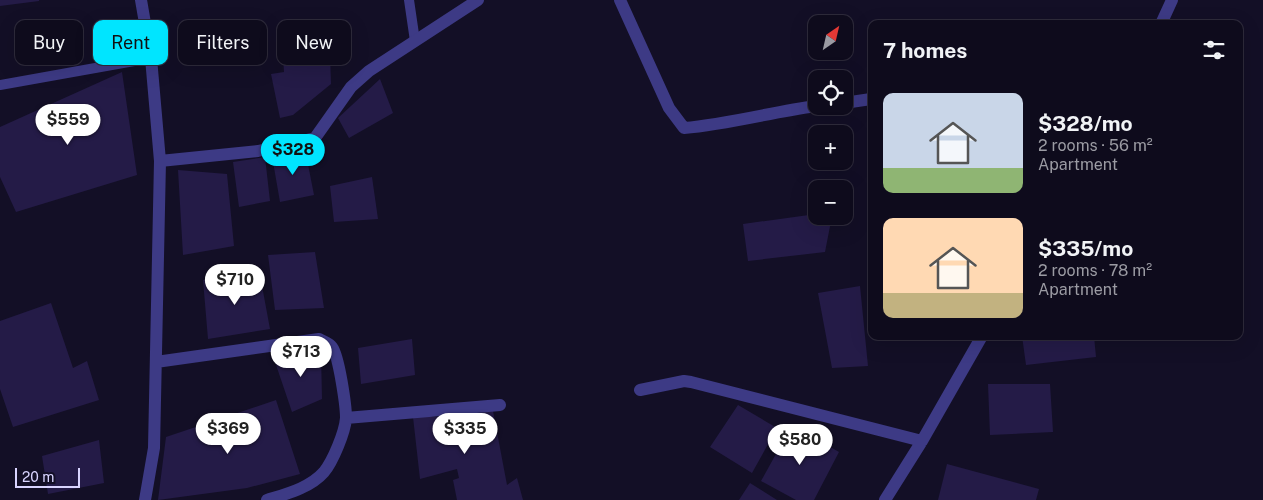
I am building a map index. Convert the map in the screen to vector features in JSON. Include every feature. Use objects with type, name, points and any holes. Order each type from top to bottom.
[{"type":"street","points":[[142,0],[145,20]]},
{"type":"street","points":[[160,161],[258,151],[315,138],[352,87],[369,71],[478,0]]},
{"type":"street","points":[[620,0],[669,108],[684,128],[715,125],[782,110],[808,107]]},
{"type":"street","points":[[1163,20],[1172,0]]},
{"type":"street","points":[[145,500],[154,448],[160,161],[152,65]]},
{"type":"street","points":[[853,102],[868,100]]},
{"type":"street","points":[[156,362],[319,340],[331,345],[337,355],[346,418],[341,438],[324,472],[308,485],[266,500]]},
{"type":"street","points":[[885,500],[922,441],[980,340]]},
{"type":"street","points":[[640,390],[684,381],[691,382],[922,441]]},
{"type":"street","points":[[346,418],[500,405]]},
{"type":"lane","points":[[409,0],[415,41]]},
{"type":"lane","points":[[0,85],[112,65]]},
{"type":"building","points":[[0,0],[39,0],[39,1],[0,6]]},
{"type":"building","points":[[284,65],[330,65],[331,84],[293,115],[280,118],[271,74],[284,72]]},
{"type":"building","points":[[122,72],[137,175],[16,212],[0,177],[0,127]]},
{"type":"building","points":[[380,79],[393,113],[349,138],[338,118]]},
{"type":"building","points":[[305,149],[314,195],[280,202],[272,156]]},
{"type":"building","points":[[265,157],[270,201],[239,207],[233,162]]},
{"type":"building","points":[[178,170],[227,174],[234,246],[183,255]]},
{"type":"building","points":[[372,177],[378,219],[334,222],[330,186]]},
{"type":"building","points":[[808,215],[808,225],[830,225],[825,252],[748,261],[743,224]]},
{"type":"building","points":[[315,252],[324,308],[275,310],[268,255]]},
{"type":"building","points":[[260,275],[270,329],[208,339],[203,280]]},
{"type":"building","points":[[860,286],[868,366],[832,368],[818,293]]},
{"type":"building","points":[[51,303],[73,368],[87,361],[99,400],[13,427],[0,389],[0,321]]},
{"type":"building","points":[[412,339],[415,375],[361,384],[358,348]]},
{"type":"building","points":[[1023,340],[1094,340],[1096,357],[1026,365]]},
{"type":"building","points":[[321,353],[322,399],[292,412],[273,356]]},
{"type":"building","points":[[988,384],[1050,384],[1053,432],[990,435]]},
{"type":"building","points":[[276,400],[300,474],[247,488],[158,500],[166,437]]},
{"type":"building","points":[[738,405],[777,428],[752,473],[710,447]]},
{"type":"building","points":[[493,411],[507,485],[517,478],[523,500],[457,500],[453,480],[459,478],[457,469],[420,479],[413,417],[447,417]]},
{"type":"building","points":[[792,425],[839,452],[814,500],[796,500],[761,481]]},
{"type":"building","points":[[99,440],[104,483],[48,494],[42,456]]},
{"type":"building","points":[[947,464],[1039,489],[1036,500],[938,500]]},
{"type":"building","points":[[750,483],[777,500],[739,500]]}]
